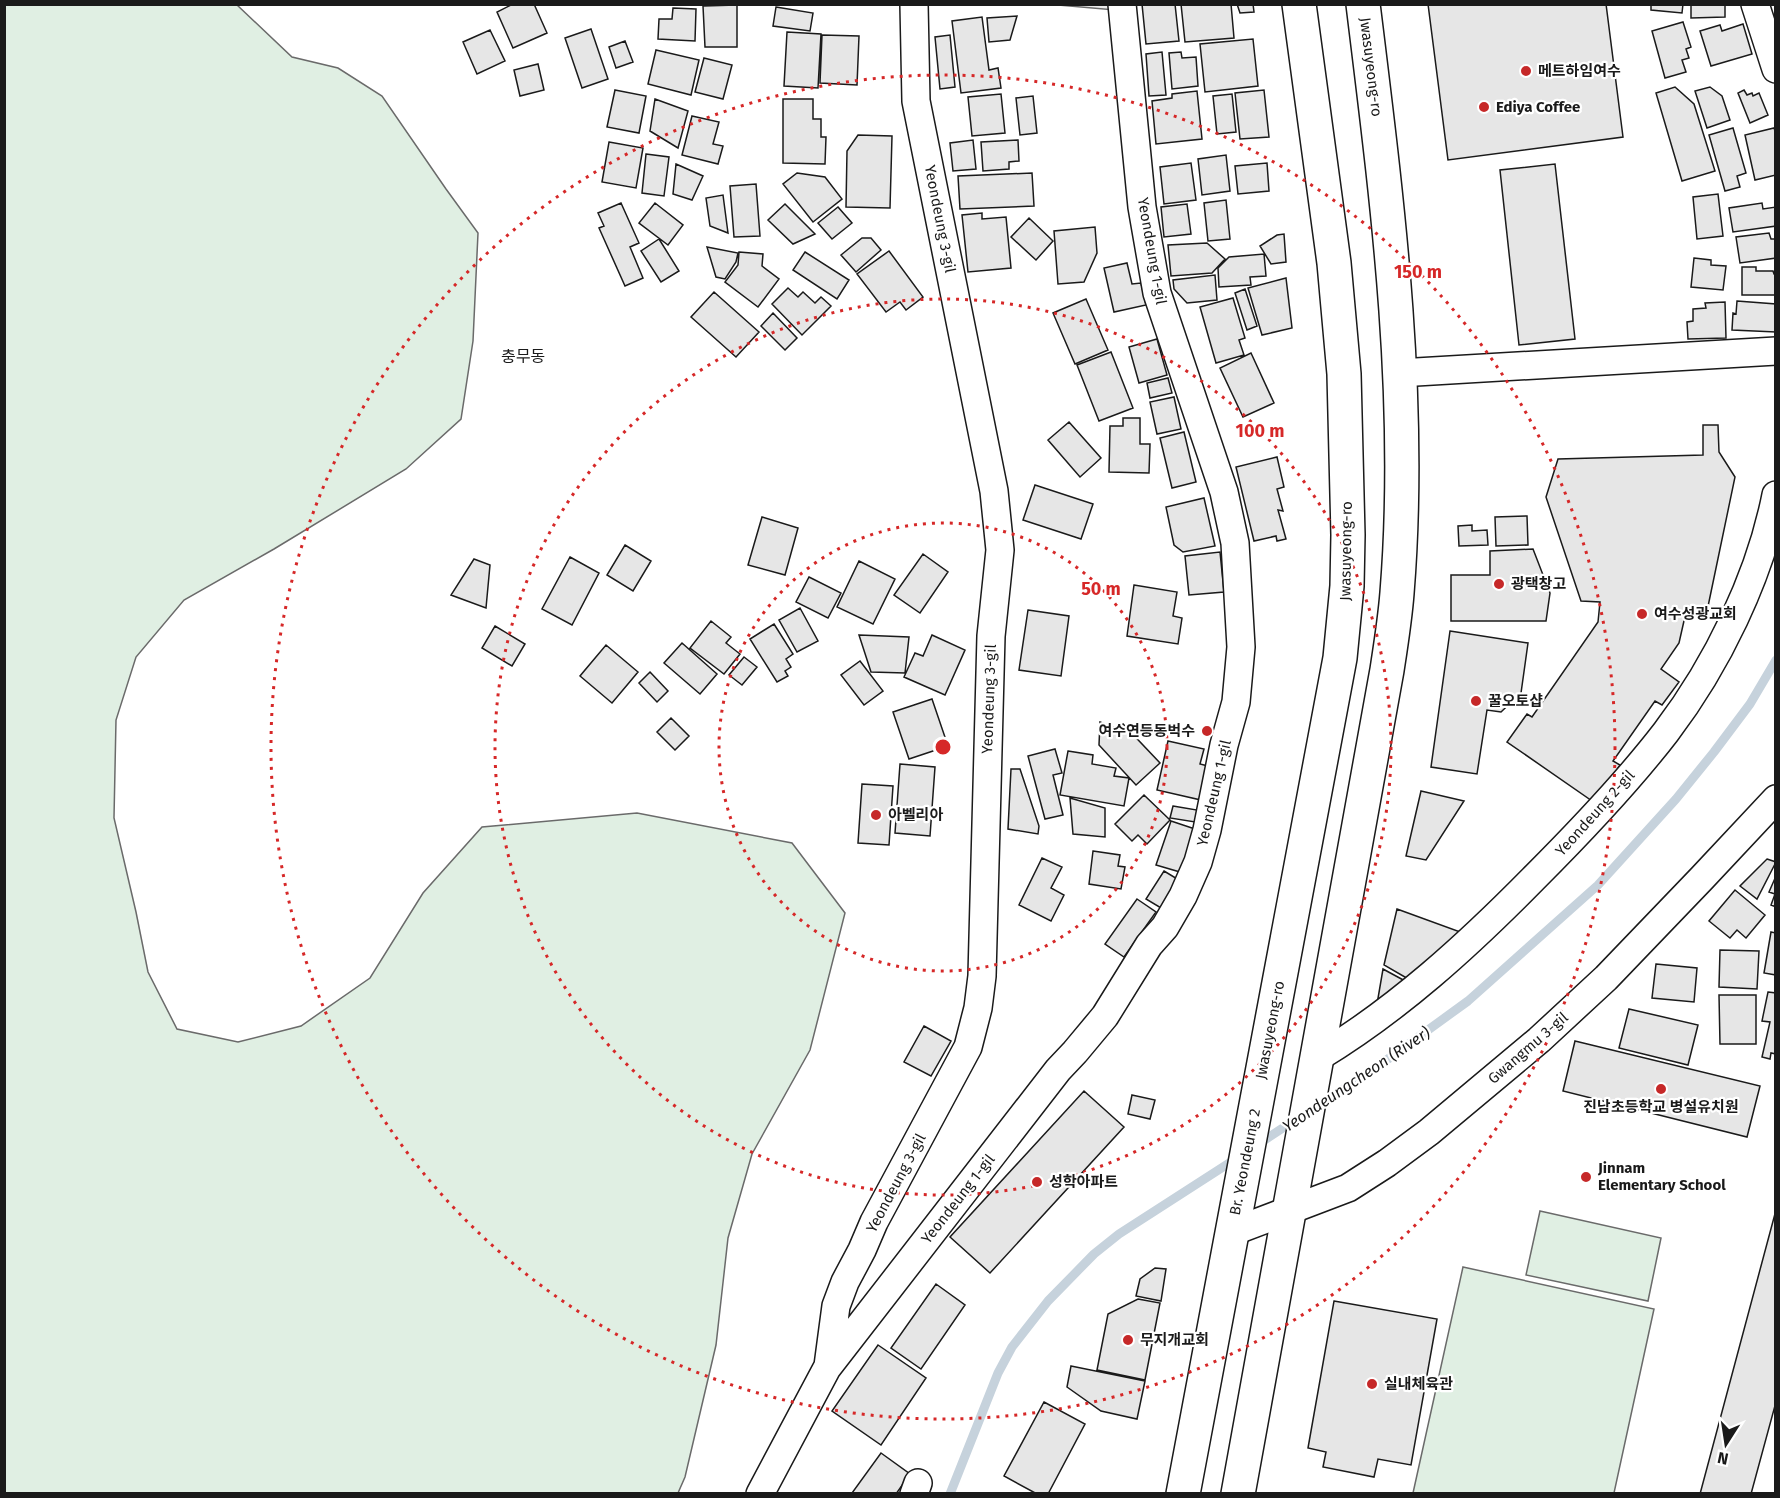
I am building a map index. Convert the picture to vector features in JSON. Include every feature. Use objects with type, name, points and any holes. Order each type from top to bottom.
[{"type":"main road","name":"Jwasuyeong-ro","points":[[1259,1092],[1340,658],[1347,586],[1344,374],[1334,263],[1299,4]]},
{"type":"main road","name":"Jwasuyeong-ro","points":[[1317,1058],[1388,670],[1397,593],[1401,492],[1399,373],[1393,263],[1363,4]]},
{"type":"main road","points":[[1347,586],[1397,593]]},
{"type":"main road","points":[[1238,1494],[1317,1058]]},
{"type":"main road","name":"Br. Yeondeung 2","points":[[1232,1232],[1259,1092]]},
{"type":"main road","points":[[1183,1494],[1232,1232]]},
{"type":"street","name":"Yeondeung 3-gil","points":[[828,1368],[836,1306],[845,1282],[874,1222],[968,1047],[978,1008],[982,976],[991,642],[1000,550],[994,491],[916,101],[914,4]]},
{"type":"street","name":"Yeondeung 1-gil","points":[[760,1494],[828,1368],[1058,1070],[1105,1016],[1149,945],[1165,927],[1183,896],[1198,862],[1210,819],[1224,745],[1236,702],[1241,647],[1235,543],[1222,485],[1156,293],[1142,207],[1122,4]]},
{"type":"street","points":[[1755,4],[1776,69]]},
{"type":"street","points":[[1399,373],[1776,351]]},
{"type":"street","name":"Yeondeung 2-gil","points":[[1317,1058],[1351,1038],[1415,989],[1472,940],[1591,818],[1666,732],[1701,679],[1732,622],[1757,563],[1776,495]]},
{"type":"street","name":"Gwangmu 3-gil","points":[[1232,1232],[1348,1188],[1429,1132],[1539,1040],[1606,978],[1776,799]]},
{"type":"green space","points":[[5,4],[237,5],[292,57],[338,68],[382,96],[478,233],[473,341],[461,419],[406,469],[274,549],[184,600],[136,657],[116,720],[114,818],[148,972],[177,1029],[238,1042],[301,1026],[370,978],[423,893],[482,827],[637,813],[792,843],[845,913],[810,1050],[752,1154],[728,1238],[716,1345],[685,1477],[678,1493],[5,1493]]},
{"type":"green space","points":[[1540,1211],[1661,1238],[1648,1301],[1526,1275]]},
{"type":"green space","points":[[1463,1267],[1654,1309],[1614,1493],[1413,1493]]},
{"type":"shaded area","points":[[1058,5],[1115,5],[1115,10]]},
{"type":"building","points":[[513,4],[534,4],[547,33],[513,48],[497,12]]},
{"type":"building","points":[[1142,4],[1175,4],[1179,41],[1146,44]]},
{"type":"building","points":[[1181,4],[1231,4],[1234,38],[1185,42]]},
{"type":"building","points":[[1237,4],[1253,4],[1254,12],[1240,13]]},
{"type":"building","name":"메트하임여수","points":[[1428,4],[1606,4],[1623,137],[1448,160]]},
{"type":"building","points":[[1651,4],[1683,4],[1682,13],[1651,10]]},
{"type":"building","points":[[1691,4],[1725,4],[1725,17],[1691,18]]},
{"type":"building","points":[[737,5],[737,47],[705,47],[703,6]]},
{"type":"building","points":[[776,7],[813,13],[810,31],[773,26]]},
{"type":"building","points":[[673,8],[696,9],[695,41],[658,39],[659,19],[672,19]]},
{"type":"building","points":[[1017,16],[1010,40],[989,42],[987,18]]},
{"type":"building","points":[[982,17],[989,70],[998,68],[1001,88],[961,93],[952,21]]},
{"type":"building","points":[[1683,22],[1691,47],[1686,49],[1689,58],[1682,60],[1686,72],[1665,78],[1652,31]]},
{"type":"building","points":[[1743,24],[1752,54],[1711,66],[1700,31],[1720,25],[1722,31]]},
{"type":"building","points":[[591,29],[608,79],[582,88],[565,38]]},
{"type":"building","points":[[490,30],[505,61],[477,74],[463,42]]},
{"type":"building","points":[[787,32],[821,34],[818,88],[784,86]]},
{"type":"building","points":[[822,35],[859,36],[857,85],[820,83]]},
{"type":"building","points":[[950,35],[955,87],[940,89],[935,37]]},
{"type":"building","points":[[1253,39],[1258,86],[1205,92],[1200,44]]},
{"type":"building","points":[[625,41],[633,62],[616,68],[609,47]]},
{"type":"building","points":[[656,50],[699,60],[691,95],[648,84]]},
{"type":"building","points":[[1162,52],[1166,95],[1149,96],[1146,54]]},
{"type":"building","points":[[1181,52],[1182,58],[1196,57],[1198,86],[1172,89],[1169,53]]},
{"type":"building","points":[[704,58],[732,65],[723,99],[695,92]]},
{"type":"building","points":[[538,64],[544,90],[520,96],[514,70]]},
{"type":"building","points":[[1675,87],[1694,104],[1715,171],[1682,181],[1656,93]]},
{"type":"building","points":[[1710,87],[1722,96],[1730,120],[1707,128],[1695,91]]},
{"type":"building","points":[[615,90],[646,96],[639,133],[607,127]]},
{"type":"building","points":[[1264,90],[1269,137],[1240,139],[1235,93]]},
{"type":"building","points":[[1744,90],[1747,95],[1752,93],[1753,96],[1759,93],[1768,115],[1750,123],[1738,93]]},
{"type":"building","points":[[1197,91],[1202,139],[1156,144],[1152,101],[1172,98],[1172,94]]},
{"type":"building","points":[[1001,94],[1005,133],[972,136],[968,97]]},
{"type":"building","points":[[1232,94],[1236,132],[1217,134],[1213,96]]},
{"type":"building","points":[[1033,96],[1037,133],[1020,135],[1016,98]]},
{"type":"building","points":[[655,99],[688,111],[678,148],[650,131]]},
{"type":"building","points":[[783,99],[813,99],[813,119],[821,119],[821,137],[826,137],[825,164],[783,163]]},
{"type":"building","points":[[692,116],[719,122],[713,144],[723,146],[718,164],[682,155]]},
{"type":"building","points":[[1733,128],[1746,173],[1737,176],[1740,187],[1725,191],[1709,135]]},
{"type":"building","points":[[1774,128],[1776,175],[1755,180],[1745,135]]},
{"type":"building","points":[[858,135],[892,136],[890,208],[846,207],[847,151]]},
{"type":"building","points":[[973,140],[976,169],[953,171],[950,143]]},
{"type":"building","points":[[1018,140],[1019,161],[1009,162],[1009,169],[983,171],[981,142]]},
{"type":"building","points":[[609,142],[643,148],[636,188],[602,182]]},
{"type":"building","points":[[646,154],[669,157],[664,196],[642,193]]},
{"type":"building","points":[[1226,155],[1230,191],[1202,195],[1198,159]]},
{"type":"building","points":[[1191,163],[1196,200],[1164,204],[1160,167]]},
{"type":"building","points":[[1267,163],[1269,191],[1238,194],[1235,166]]},
{"type":"building","points":[[676,164],[703,176],[692,200],[673,194]]},
{"type":"building","points":[[1555,164],[1575,339],[1519,345],[1500,170]]},
{"type":"building","points":[[797,173],[825,177],[842,199],[813,222],[783,184]]},
{"type":"building","points":[[1032,173],[1034,206],[960,209],[958,176]]},
{"type":"building","points":[[756,184],[760,236],[734,237],[730,186]]},
{"type":"building","points":[[1718,194],[1723,236],[1697,239],[1693,197]]},
{"type":"building","points":[[723,195],[728,233],[710,226],[706,198]]},
{"type":"building","points":[[1226,200],[1230,239],[1208,241],[1204,203]]},
{"type":"building","points":[[621,203],[639,243],[630,247],[643,278],[625,286],[599,228],[604,226],[598,213]]},
{"type":"building","points":[[655,203],[683,225],[668,245],[639,223]]},
{"type":"building","points":[[1762,203],[1763,209],[1776,207],[1776,226],[1733,232],[1729,208]]},
{"type":"building","points":[[785,204],[815,234],[793,244],[768,220]]},
{"type":"building","points":[[1187,204],[1191,234],[1164,237],[1161,207]]},
{"type":"building","points":[[838,207],[852,223],[832,239],[818,223]]},
{"type":"building","points":[[982,213],[982,219],[1006,217],[1011,268],[968,272],[962,215]]},
{"type":"building","points":[[1029,218],[1053,241],[1036,260],[1011,237]]},
{"type":"building","points":[[1095,227],[1097,253],[1084,282],[1058,284],[1054,231]]},
{"type":"building","points":[[1769,233],[1771,239],[1776,239],[1776,258],[1740,263],[1736,237]]},
{"type":"building","points":[[1284,234],[1286,262],[1271,264],[1260,246],[1277,235]]},
{"type":"building","points":[[862,238],[871,238],[881,250],[856,272],[841,255]]},
{"type":"building","points":[[659,239],[679,271],[661,282],[641,251]]},
{"type":"building","points":[[1207,243],[1225,259],[1212,273],[1171,276],[1168,245]]},
{"type":"building","points":[[707,247],[738,253],[736,262],[725,279],[716,277]]},
{"type":"building","points":[[889,251],[923,297],[906,310],[900,302],[886,312],[857,274]]},
{"type":"building","points":[[739,252],[763,254],[762,266],[779,279],[758,307],[725,282],[738,265]]},
{"type":"building","points":[[805,252],[849,280],[837,299],[793,270]]},
{"type":"building","points":[[1264,254],[1266,276],[1250,277],[1251,285],[1219,287],[1218,268],[1229,257]]},
{"type":"building","points":[[1694,258],[1711,260],[1711,265],[1726,266],[1723,290],[1691,287]]},
{"type":"building","points":[[1127,263],[1132,284],[1141,283],[1146,305],[1114,312],[1104,268]]},
{"type":"building","points":[[1742,267],[1756,267],[1756,271],[1773,271],[1776,274],[1776,295],[1742,295]]},
{"type":"building","points":[[1215,275],[1217,300],[1187,303],[1174,289],[1173,280]]},
{"type":"building","points":[[1286,278],[1292,328],[1262,335],[1248,288]]},
{"type":"building","points":[[788,288],[798,297],[803,292],[815,303],[821,297],[831,306],[802,335],[772,304]]},
{"type":"building","points":[[1245,289],[1257,326],[1247,330],[1235,293]]},
{"type":"building","points":[[714,292],[759,332],[736,357],[691,317]]},
{"type":"building","points":[[1233,298],[1245,338],[1239,340],[1244,355],[1216,363],[1200,307]]},
{"type":"building","points":[[1086,299],[1108,350],[1075,364],[1053,313]]},
{"type":"building","points":[[1737,301],[1776,304],[1776,332],[1732,330],[1733,313],[1736,314]]},
{"type":"building","points":[[1725,302],[1726,338],[1688,339],[1687,322],[1693,321],[1693,309],[1706,308],[1705,303]]},
{"type":"building","points":[[773,313],[797,338],[785,350],[761,326]]},
{"type":"building","points":[[1157,339],[1167,375],[1139,383],[1129,347]]},
{"type":"building","points":[[1111,352],[1133,408],[1099,421],[1077,365]]},
{"type":"building","points":[[1251,353],[1274,403],[1243,417],[1220,368]]},
{"type":"building","points":[[1168,378],[1172,393],[1150,398],[1147,383]]},
{"type":"building","points":[[1174,397],[1181,429],[1157,434],[1150,402]]},
{"type":"building","points":[[1123,418],[1140,418],[1140,444],[1150,444],[1149,473],[1109,472],[1110,426],[1123,426]]},
{"type":"building","points":[[1069,422],[1101,458],[1080,477],[1048,440]]},
{"type":"building","name":"여수성광교회","points":[[1703,425],[1718,425],[1719,452],[1735,477],[1706,616],[1686,612],[1679,643],[1661,669],[1679,682],[1662,705],[1655,701],[1613,761],[1620,765],[1595,803],[1507,742],[1527,714],[1532,717],[1598,622],[1600,602],[1581,601],[1546,497],[1558,459],[1703,455]]},
{"type":"building","points":[[1184,432],[1196,482],[1172,488],[1160,438]]},
{"type":"building","points":[[1277,457],[1284,487],[1277,489],[1283,511],[1278,510],[1286,539],[1277,541],[1276,536],[1254,541],[1236,467]]},
{"type":"building","points":[[1035,485],[1093,504],[1081,539],[1023,520]]},
{"type":"building","points":[[1204,498],[1215,546],[1183,552],[1174,545],[1166,507]]},
{"type":"building","points":[[1527,516],[1528,545],[1496,546],[1495,517]]},
{"type":"building","points":[[762,517],[798,528],[785,575],[748,565]]},
{"type":"building","points":[[1472,525],[1472,531],[1487,530],[1488,545],[1459,546],[1458,526]]},
{"type":"building","points":[[625,545],[651,561],[633,591],[607,575]]},
{"type":"building","name":"광택창고","points":[[1533,549],[1550,593],[1546,621],[1451,621],[1451,575],[1490,575],[1490,551]]},
{"type":"building","points":[[1220,552],[1224,592],[1189,595],[1185,556]]},
{"type":"building","points":[[923,554],[948,572],[920,613],[894,595]]},
{"type":"building","points":[[570,557],[599,573],[572,625],[542,609]]},
{"type":"building","points":[[474,559],[490,565],[486,608],[451,595]]},
{"type":"building","points":[[859,561],[895,579],[873,624],[837,607]]},
{"type":"building","points":[[809,577],[841,593],[828,618],[796,602]]},
{"type":"building","points":[[1134,585],[1177,592],[1173,616],[1182,618],[1178,644],[1127,636]]},
{"type":"building","points":[[800,608],[818,641],[797,652],[779,620]]},
{"type":"building","points":[[1028,610],[1069,616],[1061,676],[1019,670]]},
{"type":"building","points":[[711,621],[731,637],[726,643],[740,654],[724,674],[690,648]]},
{"type":"building","points":[[774,624],[793,654],[786,659],[791,667],[785,671],[788,676],[777,682],[750,639]]},
{"type":"building","points":[[495,626],[525,644],[512,666],[482,648]]},
{"type":"building","name":"꿀오토샵","points":[[1450,631],[1528,643],[1521,693],[1501,712],[1487,710],[1477,774],[1431,767]]},
{"type":"building","points":[[859,635],[909,637],[905,673],[871,672]]},
{"type":"building","points":[[932,635],[965,650],[945,695],[904,677],[915,653],[923,656]]},
{"type":"building","points":[[682,643],[717,674],[700,694],[664,663]]},
{"type":"building","points":[[606,645],[638,672],[612,703],[580,676]]},
{"type":"building","points":[[744,657],[757,667],[742,685],[729,675]]},
{"type":"building","points":[[860,661],[883,691],[864,705],[841,675]]},
{"type":"building","points":[[650,672],[668,691],[657,702],[639,683]]},
{"type":"building","points":[[932,699],[948,746],[909,759],[893,712]]},
{"type":"building","points":[[671,718],[689,736],[675,750],[657,732]]},
{"type":"building","points":[[1100,722],[1115,728],[1123,724],[1160,763],[1136,785],[1099,745]]},
{"type":"building","points":[[1168,741],[1204,749],[1200,764],[1208,766],[1201,800],[1157,790]]},
{"type":"building","points":[[1055,749],[1062,773],[1053,775],[1063,815],[1045,819],[1028,756]]},
{"type":"building","points":[[1068,751],[1093,755],[1092,764],[1116,768],[1114,776],[1129,778],[1124,806],[1060,795]]},
{"type":"building","points":[[900,764],[935,767],[930,836],[895,833]]},
{"type":"building","points":[[1011,769],[1020,769],[1039,826],[1038,834],[1008,829]]},
{"type":"building","name":"아벨리아","points":[[862,784],[893,786],[889,845],[858,843]]},
{"type":"building","points":[[1421,791],[1464,801],[1426,860],[1406,856]]},
{"type":"building","points":[[1144,795],[1170,820],[1147,844],[1138,835],[1132,841],[1115,824]]},
{"type":"building","points":[[1070,798],[1105,808],[1105,837],[1073,834]]},
{"type":"building","points":[[1173,806],[1197,810],[1195,822],[1170,818]]},
{"type":"building","points":[[1171,821],[1195,829],[1180,872],[1156,865]]},
{"type":"building","points":[[1093,851],[1120,855],[1118,866],[1125,867],[1121,889],[1089,884]]},
{"type":"building","points":[[1042,858],[1062,867],[1051,888],[1064,895],[1051,921],[1019,905]]},
{"type":"building","points":[[1767,859],[1776,862],[1757,899],[1740,886]]},
{"type":"building","points":[[1164,871],[1179,880],[1161,908],[1146,899]]},
{"type":"building","points":[[1776,876],[1776,907],[1771,905],[1775,894],[1769,892]]},
{"type":"building","points":[[1735,890],[1765,915],[1746,938],[1737,930],[1730,938],[1709,921]]},
{"type":"building","points":[[1137,899],[1156,912],[1124,957],[1105,944]]},
{"type":"building","points":[[1397,909],[1463,933],[1410,980],[1384,965]]},
{"type":"building","points":[[1771,932],[1776,933],[1776,975],[1764,973]]},
{"type":"building","points":[[1720,950],[1759,951],[1757,989],[1719,987]]},
{"type":"building","points":[[1656,964],[1697,968],[1694,1002],[1652,998]]},
{"type":"building","points":[[1383,969],[1407,982],[1376,1010]]},
{"type":"building","points":[[1768,992],[1776,993],[1776,1054],[1771,1053],[1770,1059],[1762,1057],[1770,1022],[1762,1021]]},
{"type":"building","points":[[1719,995],[1756,995],[1756,1044],[1720,1044]]},
{"type":"building","points":[[1629,1009],[1698,1025],[1688,1065],[1619,1048]]},
{"type":"building","points":[[924,1026],[951,1041],[931,1076],[904,1062]]},
{"type":"building","name":"진남초등학교 병설유치원","points":[[1575,1041],[1760,1086],[1747,1137],[1563,1091]]},
{"type":"building","name":"성학아파트","points":[[1084,1091],[1124,1127],[990,1273],[950,1237]]},
{"type":"building","points":[[1132,1095],[1155,1100],[1150,1119],[1128,1114]]},
{"type":"building","points":[[1776,1210],[1776,1402],[1751,1494],[1700,1494]]},
{"type":"building","points":[[1155,1268],[1166,1269],[1161,1301],[1136,1296],[1140,1279]]},
{"type":"building","points":[[936,1284],[965,1305],[921,1369],[891,1348]]},
{"type":"building","points":[[1138,1299],[1160,1303],[1145,1380],[1097,1370],[1108,1314]]},
{"type":"building","name":"실내체육관","points":[[1334,1301],[1437,1319],[1411,1465],[1378,1459],[1374,1477],[1323,1467],[1326,1452],[1308,1448]]},
{"type":"building","points":[[878,1345],[926,1378],[881,1445],[832,1411]]},
{"type":"building","points":[[1071,1366],[1145,1381],[1137,1419],[1101,1411],[1067,1387]]},
{"type":"building","points":[[1044,1402],[1085,1424],[1048,1494],[1037,1494],[1004,1476]]},
{"type":"building","points":[[881,1453],[910,1474],[896,1494],[852,1493]]},
{"type":"waterway","name":"Yeondeungcheon (River)","points":[[1317,1106],[1377,1067],[1468,1001],[1598,885],[1676,799],[1714,752],[1750,704],[1776,660]]},
{"type":"waterway","name":"Yeondeungcheon (River)","points":[[1257,1145],[1298,1118]]},
{"type":"waterway","name":"Yeondeungcheon (River)","points":[[950,1494],[998,1373],[1012,1347],[1048,1301],[1094,1254],[1119,1234],[1237,1158]]},
{"type":"place","name":"메트하임여수","points":[[1526,71]]},
{"type":"place","name":"Ediya Coffee","points":[[1484,107]]},
{"type":"place","name":"광택창고","points":[[1499,584]]},
{"type":"place","name":"여수성광교회","points":[[1642,614]]},
{"type":"place","name":"꿀오토샵","points":[[1476,701]]},
{"type":"place","name":"여수연등동벅수","points":[[1207,731]]},
{"type":"place","name":"아벨리아","points":[[876,815]]},
{"type":"place","name":"진남초등학교 병설유치원","points":[[1661,1089]]},
{"type":"place","name":"Jinnam Elementary School","points":[[1586,1177]]},
{"type":"place","name":"성학아파트","points":[[1037,1182]]},
{"type":"place","name":"무지개교회","points":[[1128,1340]]},
{"type":"place","name":"실내체육관","points":[[1372,1384]]},
{"type":"district","name":"충무동","points":[[523,356]]}]
